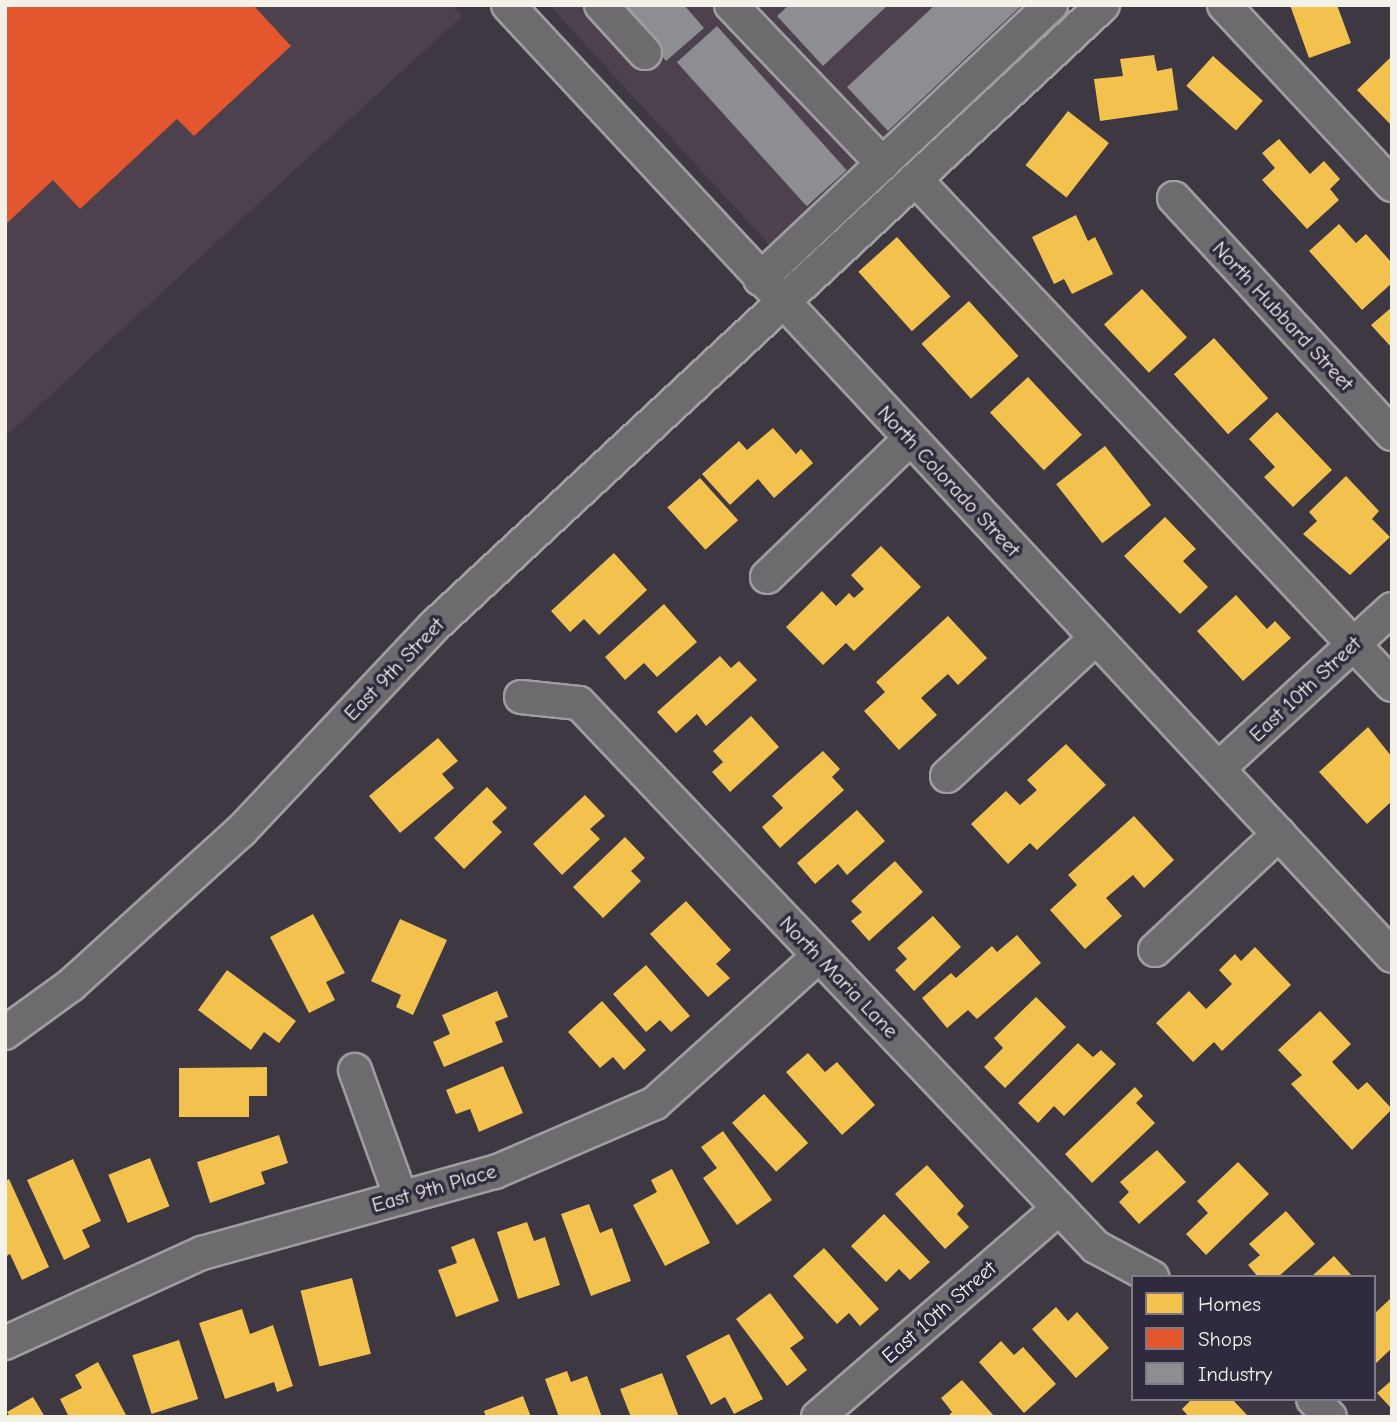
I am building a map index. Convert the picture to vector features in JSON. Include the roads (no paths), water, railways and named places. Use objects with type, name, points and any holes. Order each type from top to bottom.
[{"type":"street","points":[[601,5],[645,53]]},
{"type":"street","points":[[731,5],[883,163]]},
{"type":"street","points":[[760,279],[1051,5]]},
{"type":"street","name":"East 9th Street","points":[[5,1033],[71,985],[241,831],[433,627],[1103,5]]},
{"type":"street","points":[[1224,5],[1392,186]]},
{"type":"street","name":"North Colorado Street","points":[[524,11],[782,303],[1392,956]]},
{"type":"street","points":[[915,179],[1392,685]]},
{"type":"street","name":"North Hubbard Street","points":[[1174,198],[1392,434]]},
{"type":"street","points":[[767,577],[910,439]]},
{"type":"street","name":"East 10th Street","points":[[1219,768],[1392,609]]},
{"type":"street","points":[[947,776],[1096,638]]},
{"type":"street","name":"North Maria Lane","points":[[521,697],[579,703],[1096,1247],[1148,1275]]},
{"type":"street","points":[[1155,950],[1279,834]]},
{"type":"street","name":"East 9th Place","points":[[5,1343],[202,1254],[495,1172],[655,1103],[819,956]]},
{"type":"street","points":[[355,1070],[401,1198]]},
{"type":"street","name":"East 10th Street","points":[[818,1417],[1059,1208]]},
{"type":"street","points":[[1315,1401],[1330,1417]]}]
